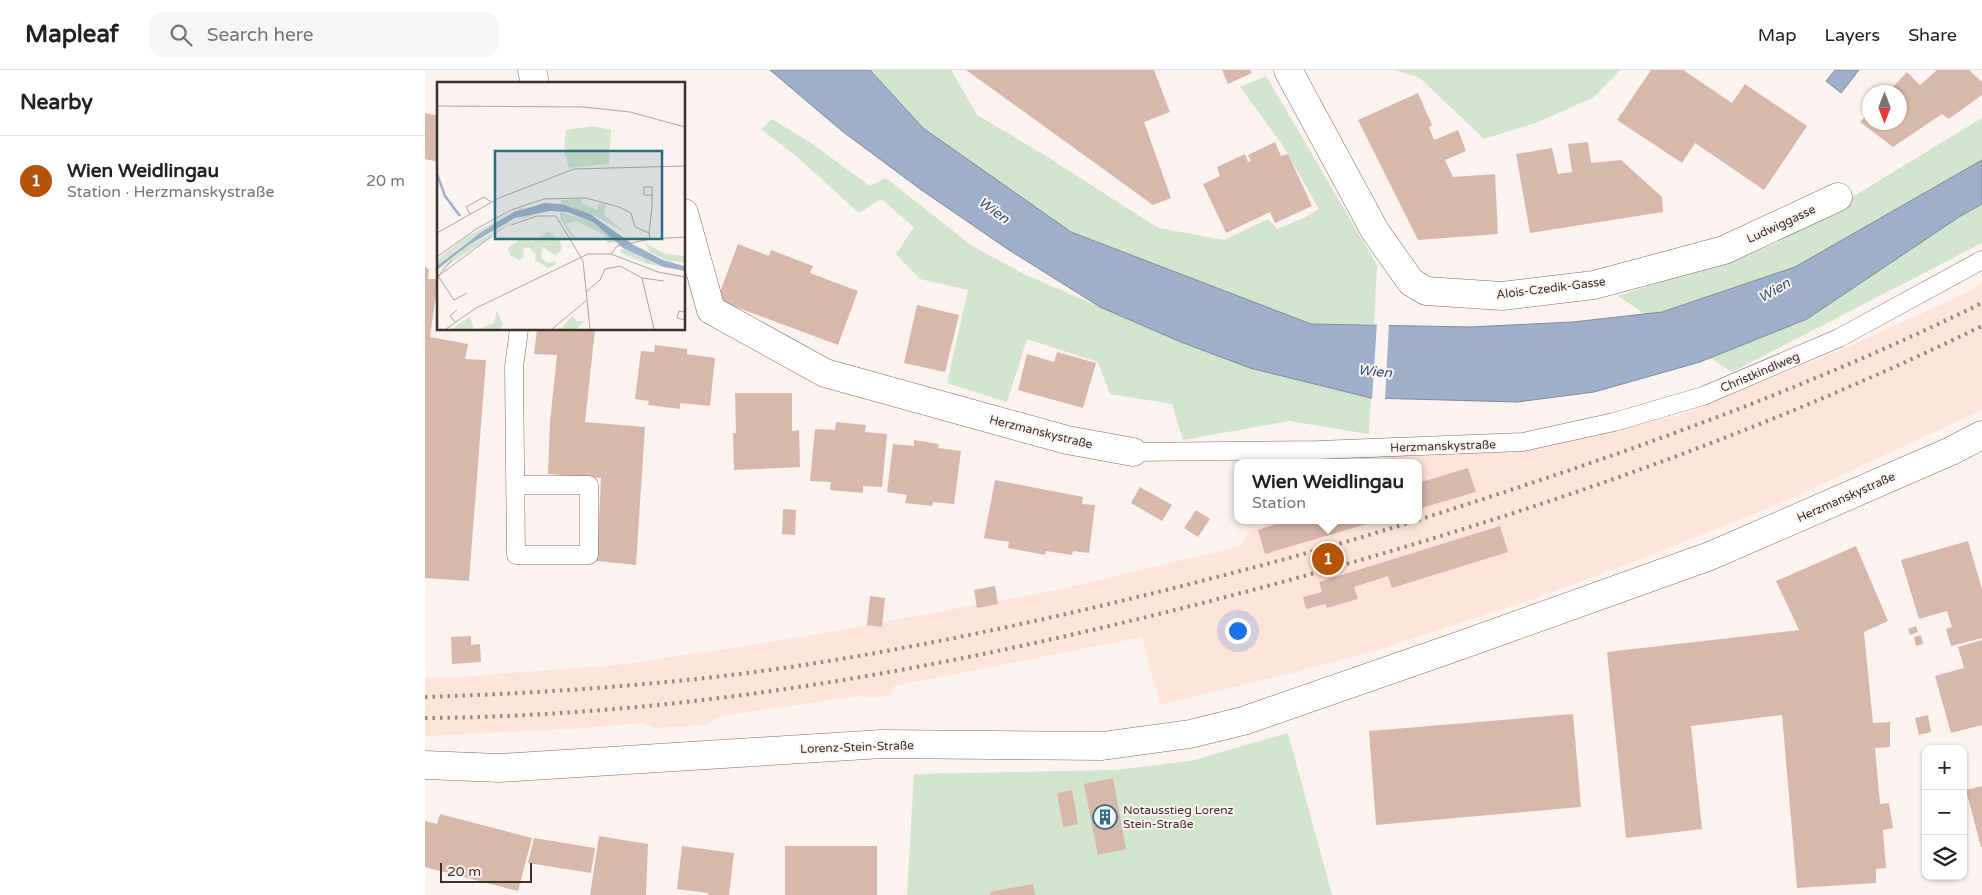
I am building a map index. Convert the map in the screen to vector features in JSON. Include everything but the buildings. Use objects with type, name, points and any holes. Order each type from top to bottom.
[{"type":"street","name":"Alois-Czedik-Gasse","points":[[1287,70],[1375,231],[1411,282],[1426,290],[1502,296],[1594,285],[1724,250]]},
{"type":"street","name":"Ludwiggasse","points":[[1724,250],[1838,197]]},
{"type":"street","name":"Herzmanskystraße","points":[[685,217],[711,310],[825,373],[1067,440],[1133,452]]},
{"type":"street","name":"Herzmanskystraße","points":[[1284,706],[1710,556],[1951,451],[1982,435]]},
{"type":"street","name":"Lorenz-Stein-Straße","points":[[425,765],[499,768],[882,744],[1102,746],[1190,734],[1243,721],[1284,706]]},
{"type":"lane","name":"Christkindlweg","points":[[1523,442],[1614,422],[1703,396],[1839,338],[1982,260]]},
{"type":"lane","points":[[516,485],[589,485],[589,555],[516,555],[514,367],[519,330]]},
{"type":"lane","name":"Herzmanskystraße","points":[[1133,452],[1319,450],[1523,442]]},
{"type":"shaded area","points":[[1982,281],[1982,410],[1783,502],[1667,549],[1537,598],[1375,651],[1160,705],[1142,637],[894,686],[891,695],[872,698],[859,696],[720,716],[706,725],[655,728],[643,723],[571,729],[425,736],[425,677],[457,677],[618,665],[797,638],[1062,589],[1241,546],[1248,531],[1271,524],[1422,524],[1422,459],[1379,459],[1535,447],[1681,415],[1836,352],[1973,290]]},
{"type":"green space","points":[[870,70],[951,70],[977,115],[1046,156],[1152,224],[1159,228],[1224,240],[1268,219],[1277,229],[1306,217],[1319,209],[1282,144],[1240,87],[1266,76],[1377,265],[1374,324],[1311,324],[1071,232],[923,128]]},
{"type":"green space","points":[[1395,70],[1620,70],[1594,97],[1538,122],[1484,139],[1420,78]]},
{"type":"green space","points":[[1982,118],[1982,160],[1795,267],[1661,312],[1645,314],[1618,296],[1775,244]]},
{"type":"green space","points":[[772,119],[811,143],[870,186],[886,178],[972,246],[1026,275],[1181,342],[1250,368],[1371,398],[1369,434],[1289,421],[1183,440],[1172,404],[1110,394],[1098,362],[1027,339],[1007,402],[947,383],[968,290],[920,279],[896,254],[914,227],[881,199],[859,213],[796,156],[761,129]]},
{"type":"green space","points":[[1982,204],[1982,243],[1732,372],[1710,358],[1807,319],[1959,217]]},
{"type":"green space","points":[[1288,733],[1332,895],[907,895],[914,774],[1115,770],[1191,761]]},
{"type":"water","name":"Wien","points":[[770,70],[870,70],[923,128],[1071,232],[1311,324],[1470,327],[1573,322],[1662,312],[1795,267],[1982,160],[1982,204],[1959,217],[1807,319],[1700,362],[1594,392],[1517,402],[1371,398],[1250,368],[1181,342],[1100,307],[1006,248],[920,189],[842,131]]},
{"type":"water","points":[[1835,70],[1859,70],[1841,93],[1826,81]]},
{"type":"pier","points":[[1377,322],[1389,322],[1385,401],[1372,400]]},
{"type":"railway","points":[[1422,519],[1562,473],[1775,395],[1845,366],[1982,303]]},
{"type":"railway","points":[[425,718],[526,715],[626,708],[726,697],[825,683],[1023,646],[1218,599],[1414,544],[1511,514],[1607,481],[1797,409],[1890,369],[1982,326]]},
{"type":"railway","points":[[425,697],[560,691],[650,684],[739,674],[834,660],[984,632],[1133,598],[1300,555],[1404,524]]},
{"type":"place","name":"Wien Weidlingau","points":[[1328,559]]},
{"type":"place","name":"Notausstieg Lorenz Stein-Straße","points":[[1105,817]]}]
